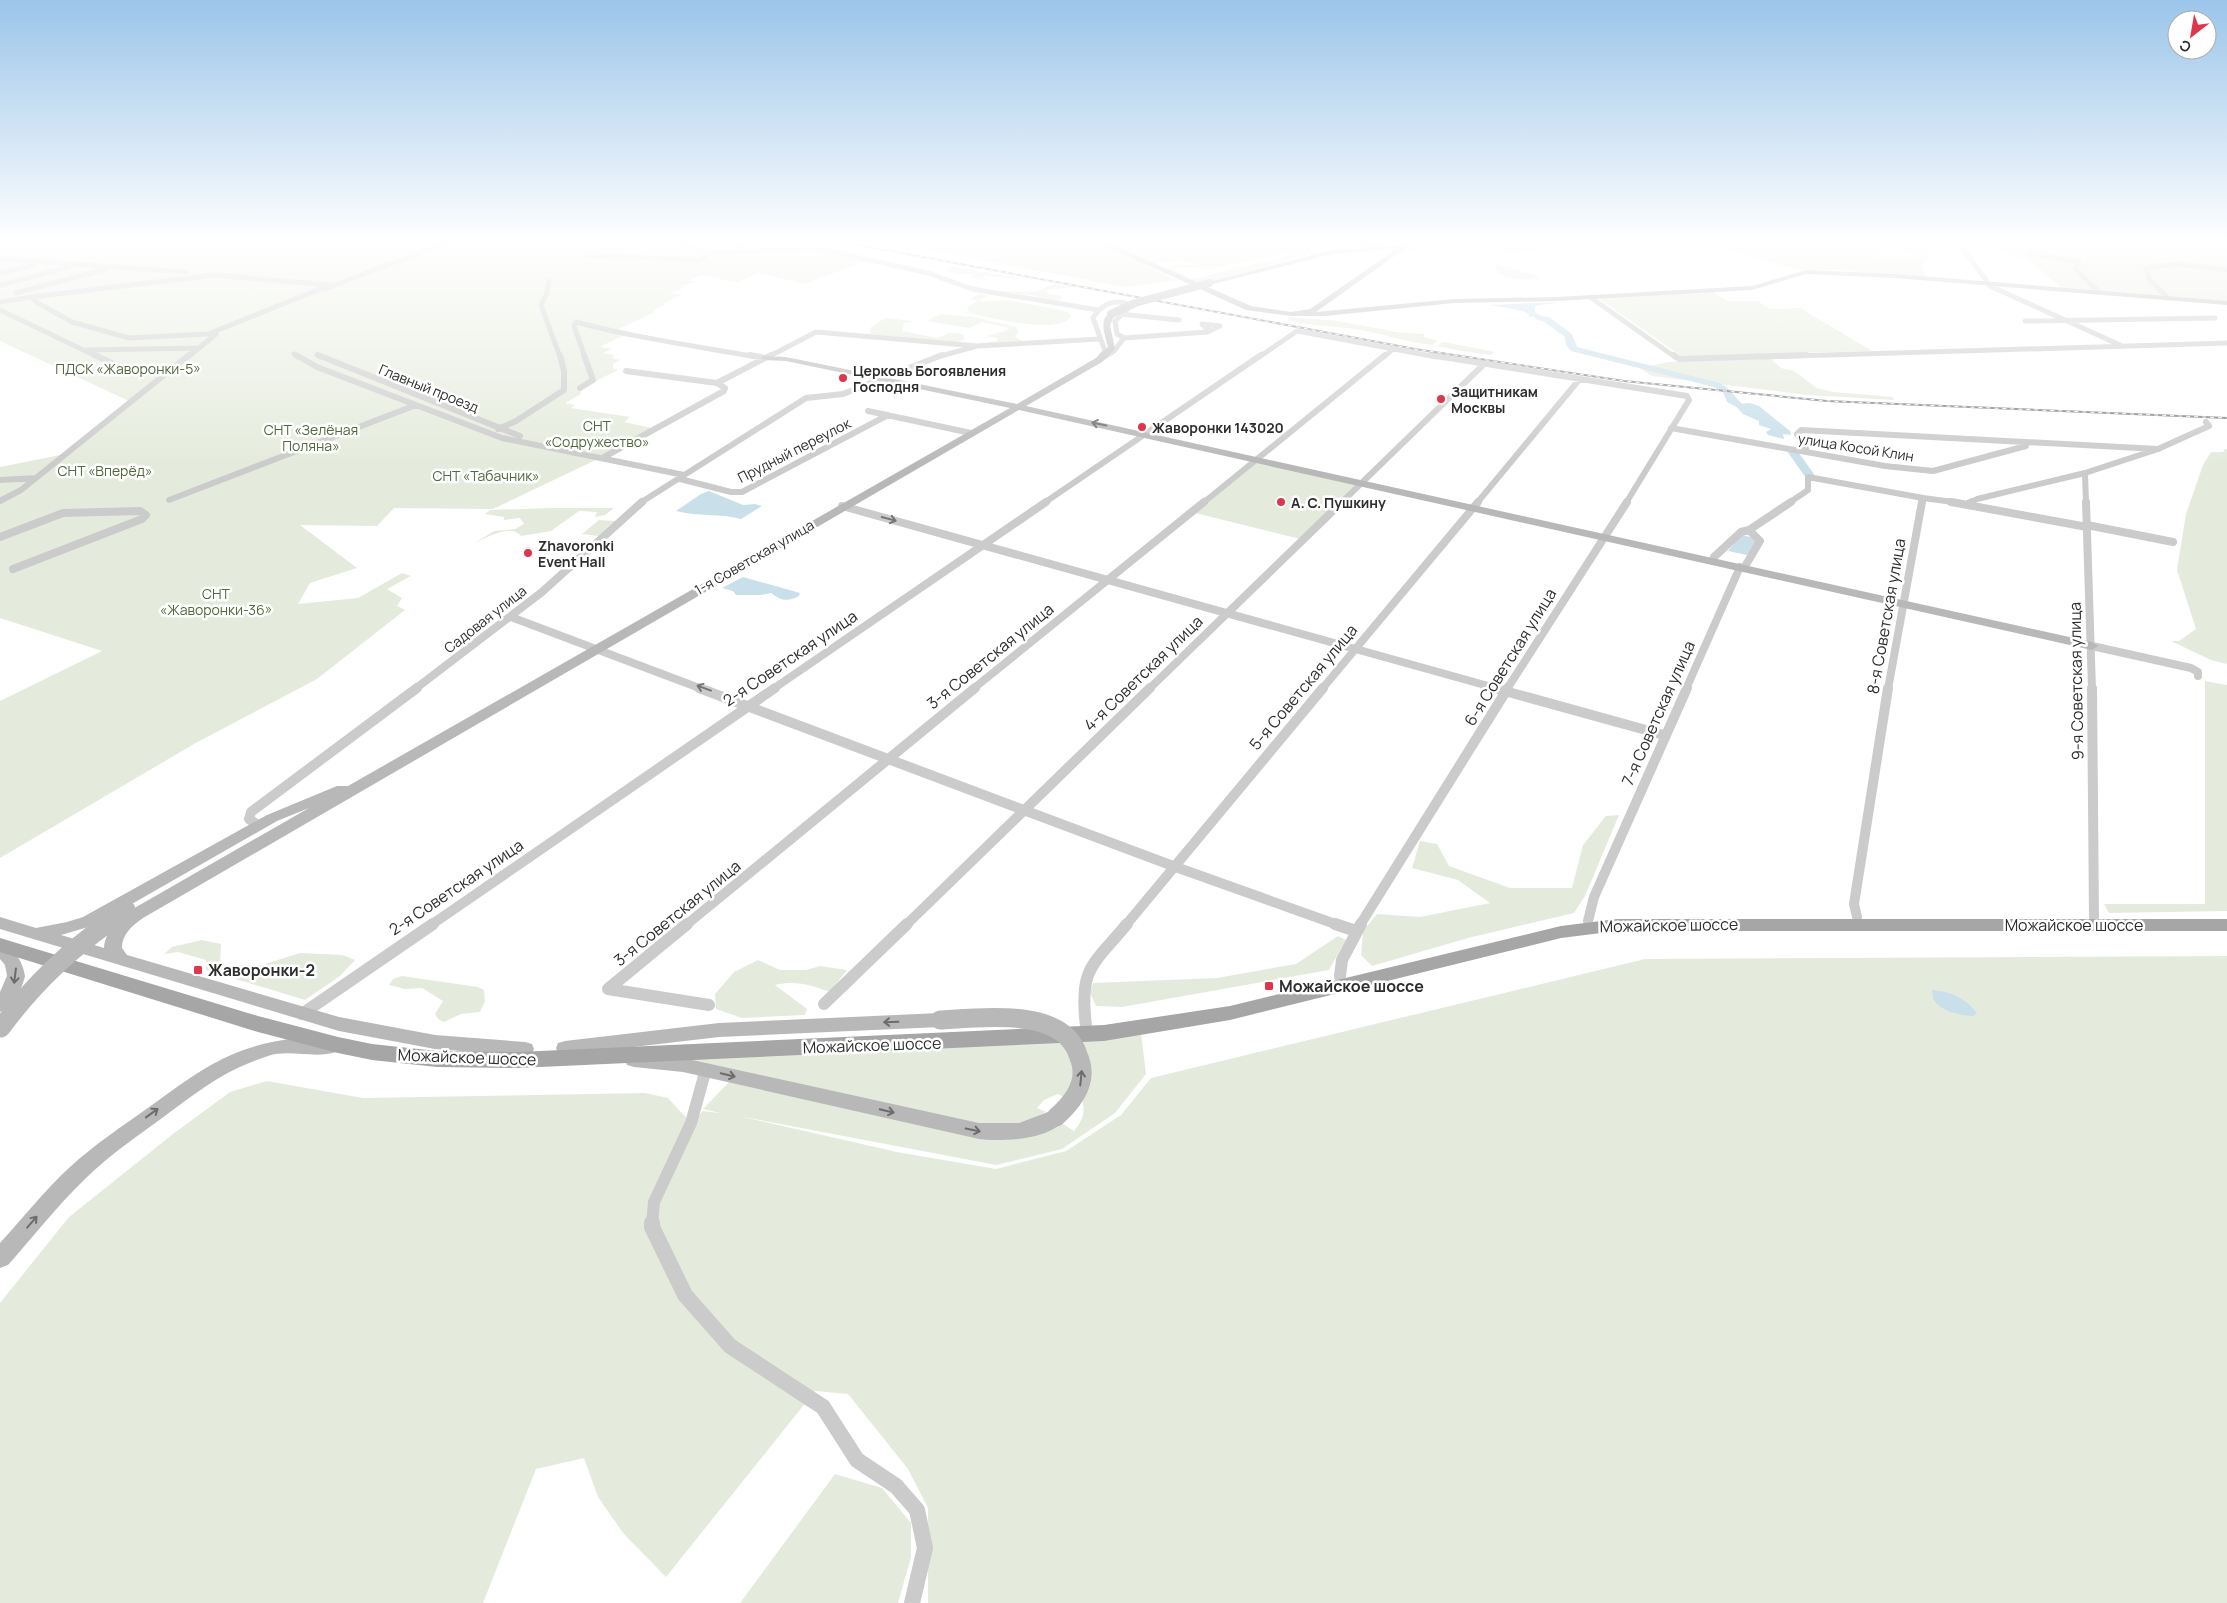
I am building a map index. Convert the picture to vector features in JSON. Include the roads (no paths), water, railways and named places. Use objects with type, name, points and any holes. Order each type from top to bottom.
[{"type":"main road","name":"Можайское шоссе","points":[[0,947],[296,1035],[372,1052],[437,1059],[1086,1026],[1148,1019],[1228,1004],[1556,925],[1588,920],[1855,910],[2094,917],[2227,918]]},
{"type":"main road","name":"Можайское шоссе","points":[[0,935],[345,1037],[438,1049],[525,1049],[562,1053],[1037,1038],[1113,1032],[1230,1013],[1561,932],[1617,925],[2227,925]]},
{"type":"street","points":[[10,315],[124,369],[120,371]]},
{"type":"street","points":[[59,315],[72,322],[129,338],[208,334],[257,315]]},
{"type":"street","points":[[0,501],[21,490],[214,336],[231,326],[260,315]]},
{"type":"street","points":[[294,354],[317,367],[416,406],[496,432],[564,390],[566,384],[564,370],[544,315]]},
{"type":"street","points":[[1096,315],[1093,321],[1105,351],[1099,360]]},
{"type":"street","points":[[1099,360],[1112,346],[1106,325],[1114,315]]},
{"type":"street","points":[[1115,315],[1116,331],[1124,338],[1210,331]]},
{"type":"street","points":[[1123,315],[1178,320],[1172,329],[1173,335]]},
{"type":"street","points":[[1616,315],[1679,359],[2227,343]]},
{"type":"street","points":[[2054,315],[2123,346]]},
{"type":"street","points":[[2025,321],[2215,318]]},
{"type":"street","points":[[580,388],[593,380],[574,326],[575,323],[580,322],[620,334],[643,336],[765,358],[786,359],[884,378],[1146,434],[2191,668],[2198,672],[2198,676]]},
{"type":"street","name":"2-я Советская улица","points":[[302,1014],[1296,331],[1393,349]]},
{"type":"street","points":[[717,383],[816,332],[976,346],[1100,339]]},
{"type":"street","points":[[1099,360],[1114,351],[1124,338]]},
{"type":"street","name":"Садовая улица","points":[[258,826],[249,819],[252,812],[258,806],[511,617],[542,592],[639,505],[806,398],[843,394],[932,358],[976,346]]},
{"type":"street","points":[[86,350],[199,348]]},
{"type":"street","points":[[1393,349],[1578,380]]},
{"type":"street","name":"3-я Советская улица","points":[[709,1005],[608,989],[888,758],[1393,349]]},
{"type":"street","name":"Главный проезд","points":[[317,356],[496,432]]},
{"type":"street","name":"1-я Советская улица","points":[[410,756],[1099,360]]},
{"type":"street","name":"4-я Советская улица","points":[[824,1004],[1483,365]]},
{"type":"street","points":[[604,457],[724,391],[725,388],[717,383],[697,382],[626,371]]},
{"type":"street","name":"6-я Советская улица","points":[[1340,976],[1342,960],[1356,931],[1505,692],[1661,449],[1671,428],[1689,400],[1681,394],[1578,380]]},
{"type":"street","name":"5-я Советская улица","points":[[1086,1026],[1083,1006],[1084,978],[1088,971],[1353,650],[1475,508],[1578,380]]},
{"type":"street","points":[[169,500],[416,406]]},
{"type":"street","name":"Прудный переулок","points":[[868,410],[971,434]]},
{"type":"street","name":"Прудный переулок","points":[[496,432],[524,442],[604,457],[731,492],[742,492],[888,415]]},
{"type":"street","points":[[1968,504],[1977,499],[2085,472],[2158,449],[2209,426],[2206,422]]},
{"type":"street","name":"улица Косой Клин","points":[[1671,428],[1806,452],[1933,471],[2035,443]]},
{"type":"street","points":[[1806,452],[1806,448],[1797,434],[1801,430],[2158,449]]},
{"type":"street","name":"9-я Советская улица","points":[[2085,472],[2092,646],[2094,917]]},
{"type":"street","points":[[1713,561],[1714,557],[1741,532],[1749,530],[1808,490],[1808,477],[2174,542]]},
{"type":"street","points":[[0,480],[36,478]]},
{"type":"street","name":"8-я Советская улица","points":[[1855,910],[1879,736],[1923,498]]},
{"type":"street","points":[[842,506],[1353,650],[1664,735]]},
{"type":"street","points":[[0,537],[63,513],[140,510],[146,515],[142,519],[12,569]]},
{"type":"street","name":"7-я Советская улица","points":[[1588,920],[1594,898],[1664,735],[1742,567],[1760,541],[1749,530]]},
{"type":"street","points":[[511,617],[750,705],[1173,866],[1356,931]]},
{"type":"street","points":[[101,914],[90,923],[89,928],[94,932],[110,932],[126,917],[264,831],[410,756]]},
{"type":"street","points":[[0,1029],[25,997],[50,970],[95,932],[177,890],[346,795],[410,756]]},
{"type":"street","points":[[31,933],[69,928],[101,914],[291,809],[386,769]]},
{"type":"street","points":[[122,960],[115,955],[113,945],[114,938],[126,917]]},
{"type":"street","points":[[0,923],[347,1026],[407,1038],[525,1049]]},
{"type":"street","points":[[0,947],[14,963],[17,970],[12,987],[0,1005]]},
{"type":"street","points":[[1018,1018],[1043,1023],[1062,1033],[1077,1051],[1082,1076],[1074,1100],[1056,1117],[1031,1130],[1004,1133],[979,1131],[706,1069],[641,1060],[562,1053],[719,1030],[1018,1018]]},
{"type":"street","points":[[0,1258],[76,1174],[160,1107],[227,1063],[270,1048],[285,1046],[317,1046],[372,1052]]},
{"type":"street","points":[[706,1069],[691,1123],[654,1202],[652,1227],[685,1295],[730,1346],[824,1407],[856,1460],[896,1486],[917,1510],[925,1548],[912,1603]]},
{"type":"water","points":[[1530,315],[1539,315],[1541,316],[1528,317]]},
{"type":"water","points":[[1750,403],[1759,406],[1790,431],[1791,435],[1783,434],[1784,439],[1768,435],[1766,432],[1771,429],[1759,425],[1759,421],[1743,414],[1734,404]]},
{"type":"water","points":[[709,491],[743,505],[755,504],[762,506],[741,519],[676,511],[701,494]]},
{"type":"water","points":[[1741,535],[1755,538],[1758,543],[1747,555],[1728,551]]},
{"type":"water","points":[[743,577],[800,593],[795,598],[785,600],[771,593],[736,595],[733,591],[722,588]]},
{"type":"water","points":[[1932,990],[1957,996],[1977,1013],[1973,1016],[1967,1016],[1946,1010],[1933,999]]},
{"type":"waterway","points":[[1538,317],[1546,319],[1569,336],[1570,345],[1574,349],[1682,378],[1717,385],[1727,391]]},
{"type":"waterway","points":[[1727,393],[1730,400],[1737,404]]},
{"type":"waterway","points":[[1792,451],[1810,476]]},
{"type":"railway","points":[[1232,315],[1415,349],[1624,381],[1827,401],[2227,418]]},
{"type":"place","name":"Церковь Богоявления Господня","points":[[843,378]]},
{"type":"place","name":"Защитникам Москвы","points":[[1441,399]]},
{"type":"place","name":"Жаворонки 143020","points":[[1142,427]]},
{"type":"place","name":"А. С. Пушкину","points":[[1281,502]]},
{"type":"place","name":"Zhavoronki Event Hall","points":[[528,553]]},
{"type":"place","name":"Жаворонки-2","points":[[198,970]]},
{"type":"place","name":"Можайское шоссе","points":[[1269,986]]},
{"type":"park label","name":"ПДСК «Жаворонки-5»","points":[[128,368]]},
{"type":"park label","name":"СНТ «Содружество»","points":[[597,434]]},
{"type":"park label","name":"СНТ «Зелёная Поляна»","points":[[311,438]]},
{"type":"park label","name":"СНТ «Вперёд»","points":[[105,470]]},
{"type":"park label","name":"СНТ «Табачник»","points":[[486,475]]},
{"type":"park label","name":"СНТ «Жаворонки-36»","points":[[216,602]]}]
